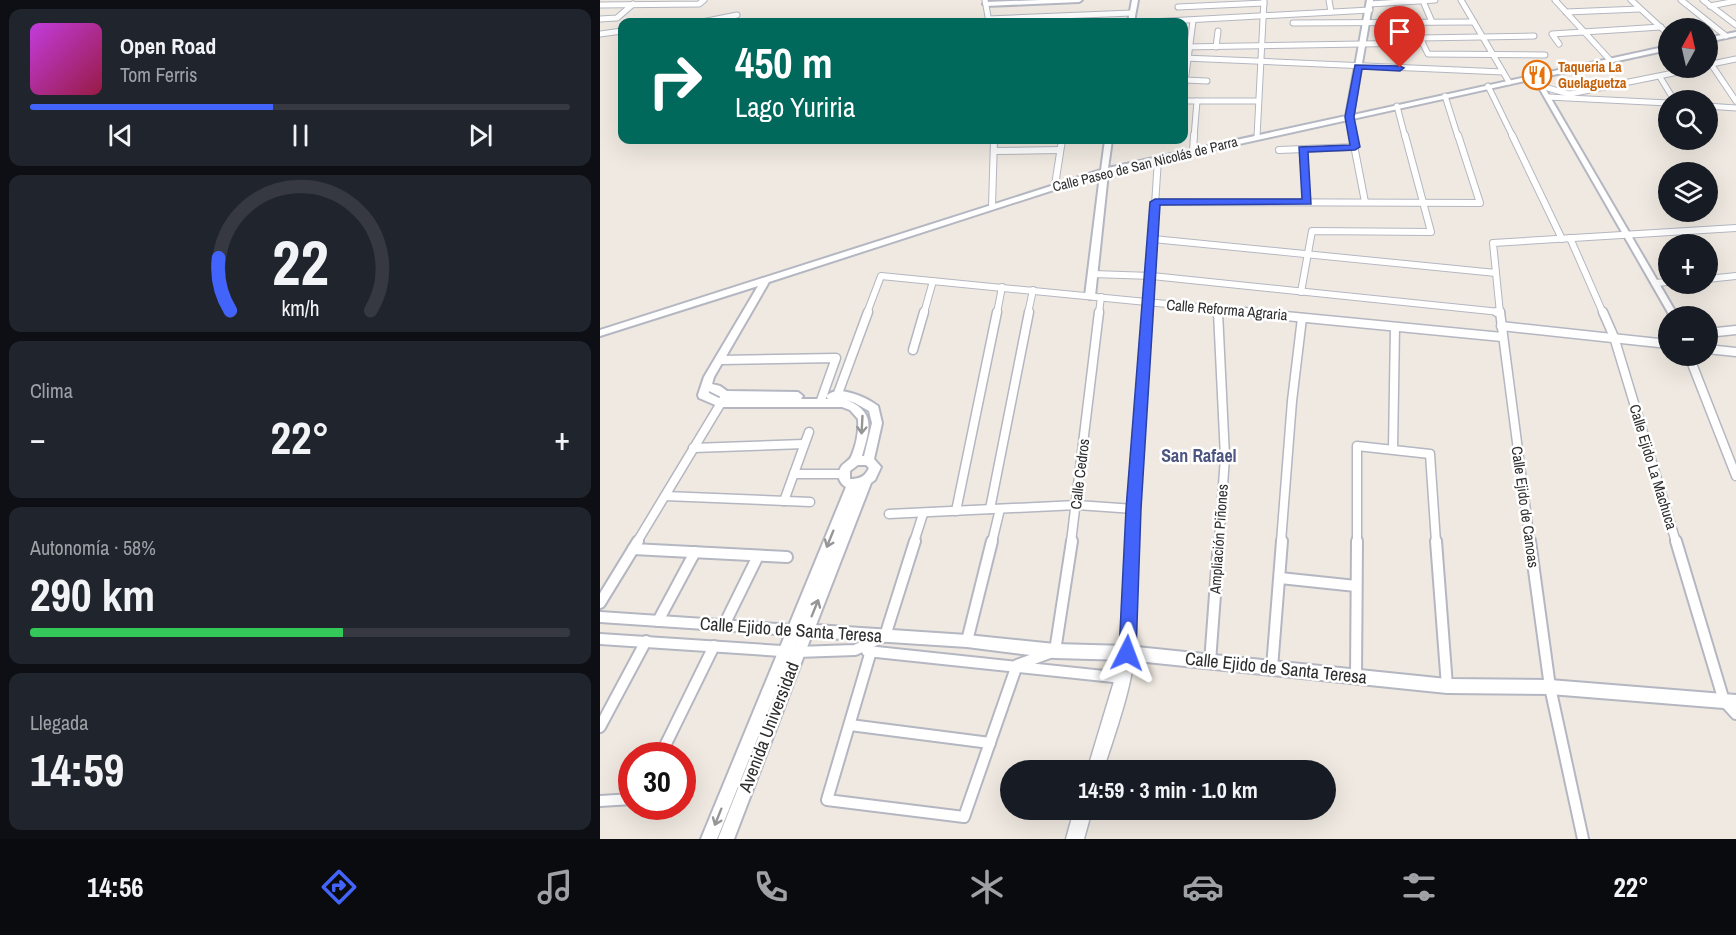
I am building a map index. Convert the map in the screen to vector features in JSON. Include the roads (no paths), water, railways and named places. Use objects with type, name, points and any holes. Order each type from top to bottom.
[{"type":"main road","points":[[1098,760],[1123,678],[1127,653]]},
{"type":"main road","points":[[1075,839],[1080,820]]},
{"type":"street","points":[[600,19],[617,18],[637,0]]},
{"type":"street","points":[[988,18],[985,2],[1079,0]]},
{"type":"street","points":[[1131,18],[1135,0]]},
{"type":"street","points":[[1329,0],[1331,12]]},
{"type":"street","points":[[1188,21],[1331,12],[1370,5],[1435,0]]},
{"type":"street","points":[[1461,0],[1509,82]]},
{"type":"street","points":[[1555,0],[1610,60]]},
{"type":"street","points":[[1631,0],[1658,24]]},
{"type":"street","points":[[1681,0],[1726,36]]},
{"type":"street","points":[[1703,0],[1736,25]]},
{"type":"street","points":[[1178,7],[1264,1],[1257,137]]},
{"type":"street","points":[[1423,1],[1432,22]]},
{"type":"street","points":[[1710,6],[1736,1]]},
{"type":"street","points":[[600,5],[702,2]]},
{"type":"street","points":[[1365,202],[1349,117],[1370,5]]},
{"type":"street","points":[[1566,12],[1640,9]]},
{"type":"street","points":[[1034,18],[1132,13]]},
{"type":"street","points":[[722,18],[737,15]]},
{"type":"street","points":[[1188,40],[1193,21]]},
{"type":"street","points":[[1293,23],[1474,22]]},
{"type":"street","points":[[1559,44],[1552,34],[1658,27]]},
{"type":"street","points":[[1216,47],[1218,31]]},
{"type":"street","points":[[600,34],[618,32]]},
{"type":"street","points":[[1718,38],[1736,34]]},
{"type":"street","points":[[1188,47],[1363,45],[1534,36]]},
{"type":"street","points":[[1422,41],[1428,54],[1545,55]]},
{"type":"street","name":"Calle Paseo de San Nicolás de Parra","points":[[600,333],[1055,185],[1106,171],[1658,50]]},
{"type":"street","points":[[1188,58],[1503,72]]},
{"type":"street","points":[[1718,63],[1736,59]]},
{"type":"street","points":[[1535,76],[1629,234],[1668,306]]},
{"type":"street","points":[[1718,76],[1734,95],[1736,101]]},
{"type":"street","points":[[1570,94],[1658,77]]},
{"type":"street","points":[[1188,80],[1207,81]]},
{"type":"street","name":"Calle Ejido La Machuca","points":[[1488,86],[1614,337],[1730,702]]},
{"type":"street","points":[[1541,86],[1579,98]]},
{"type":"street","points":[[1155,202],[1480,203],[1445,96]]},
{"type":"street","points":[[1548,97],[1658,102]]},
{"type":"street","points":[[1188,100],[1258,100]]},
{"type":"street","points":[[1193,151],[1197,100]]},
{"type":"street","points":[[1301,291],[1312,231],[1431,232],[1397,106]]},
{"type":"street","points":[[1718,107],[1736,108]]},
{"type":"street","points":[[992,206],[994,144]]},
{"type":"street","points":[[1055,185],[1061,144]]},
{"type":"street","points":[[1090,296],[1108,144]]},
{"type":"street","points":[[1279,150],[1355,147]]},
{"type":"street","points":[[1303,149],[1308,202]]},
{"type":"street","points":[[994,151],[1060,150]]},
{"type":"street","points":[[1127,653],[1134,509],[1152,276],[1158,159]]},
{"type":"street","points":[[1566,238],[1736,228]]},
{"type":"street","name":"Calle Ejido de Canoas","points":[[1566,238],[1493,243],[1502,332],[1550,687],[1583,839]]},
{"type":"street","points":[[1153,239],[1496,273]]},
{"type":"street","name":"Calle Reforma Agraria","points":[[1093,274],[1152,276],[1500,312]]},
{"type":"street","name":"Calle Reforma Agraria","points":[[837,396],[881,276],[1395,327],[1614,337],[1658,343]]},
{"type":"street","points":[[1718,278],[1736,276]]},
{"type":"street","points":[[766,279],[721,360],[709,377],[703,395],[723,399],[822,400],[856,407],[863,415],[864,424],[855,461]]},
{"type":"street","points":[[913,350],[933,281]]},
{"type":"street","points":[[956,511],[1002,287]]},
{"type":"street","points":[[967,640],[995,509],[1033,290]]},
{"type":"street","name":"Calle Cedros","points":[[1055,651],[1077,506],[1101,297]]},
{"type":"street","name":"Ampliación Piñones","points":[[1210,662],[1225,457],[1218,309]]},
{"type":"street","points":[[1272,668],[1292,401],[1302,318]]},
{"type":"street","points":[[1394,450],[1395,327]]},
{"type":"street","points":[[1718,332],[1736,330]]},
{"type":"street","points":[[1718,350],[1736,352]]},
{"type":"street","points":[[721,360],[836,358],[822,400]]},
{"type":"street","points":[[1693,366],[1736,476]]},
{"type":"street","points":[[822,400],[837,396],[862,400],[874,409],[877,423],[868,460]]},
{"type":"street","points":[[600,603],[723,399]]},
{"type":"street","points":[[784,501],[809,432]]},
{"type":"street","points":[[693,448],[804,444]]},
{"type":"street","points":[[1356,677],[1357,446],[1430,454],[1447,686]]},
{"type":"street","points":[[794,474],[854,480],[871,477],[875,467],[868,460],[855,461],[845,469],[854,480]]},
{"type":"street","name":"Avenida Universidad","points":[[709,839],[800,630],[854,480]]},
{"type":"street","points":[[665,496],[810,502]]},
{"type":"street","points":[[889,514],[1077,506],[1134,509]]},
{"type":"street","points":[[855,650],[885,636],[923,514]]},
{"type":"street","points":[[633,549],[757,558],[787,557]]},
{"type":"street","points":[[658,621],[695,552]]},
{"type":"street","points":[[724,625],[757,558]]},
{"type":"street","points":[[1280,578],[1356,586]]},
{"type":"street","name":"Calle Ejido de Santa Teresa","points":[[600,617],[967,640],[1055,651],[1127,653],[1447,686],[1550,687],[1730,702]]},
{"type":"street","name":"Calle Ejido de Santa Teresa","points":[[600,639],[790,651],[871,651],[1123,678]]},
{"type":"street","points":[[600,727],[646,641]]},
{"type":"street","points":[[667,742],[714,646]]},
{"type":"street","name":"Avenida Universidad","points":[[726,839],[790,651]]},
{"type":"street","points":[[871,651],[827,800],[964,817],[1017,665],[1055,651]]},
{"type":"street","points":[[1730,702],[1736,714]]},
{"type":"street","points":[[849,725],[990,743]]},
{"type":"street","points":[[600,801],[618,800]]},
{"type":"place","name":"Taqueria La Guelaguetza","points":[[1537,75]]},
{"type":"district","name":"San Rafael","points":[[1199,456]]}]
